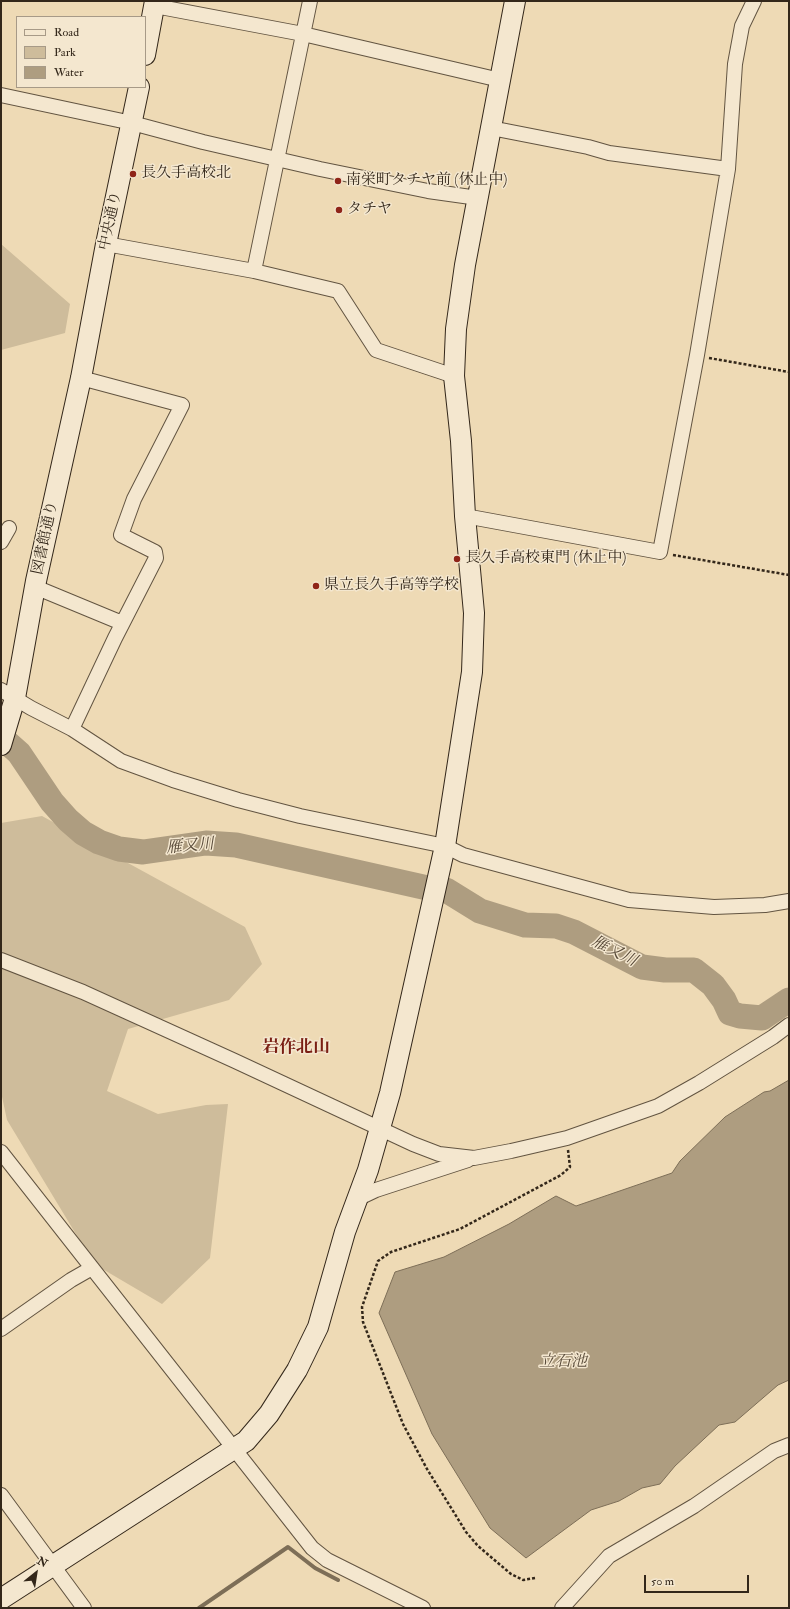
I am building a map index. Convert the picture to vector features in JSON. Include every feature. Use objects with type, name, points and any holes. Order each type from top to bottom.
[{"type":"street","points":[[254,271],[310,1]]},
{"type":"street","points":[[1,1599],[246,1441],[269,1414],[297,1370],[318,1327],[345,1232],[368,1170],[380,1130],[409,1014],[445,846],[472,672],[474,613],[465,516],[461,441],[454,376],[456,329],[465,265],[515,1]]},
{"type":"street","points":[[465,516],[660,552],[697,356],[728,169],[735,64],[742,26],[754,1]]},
{"type":"street","points":[[146,50],[155,3],[303,34],[500,80]]},
{"type":"street","name":"中央通り","points":[[89,331],[139,88]]},
{"type":"street","points":[[1,95],[132,123],[203,142],[320,169],[428,191],[478,198]]},
{"type":"street","points":[[491,128],[588,147],[609,153],[728,169]]},
{"type":"street","points":[[106,244],[254,271],[338,291],[376,350],[454,376]]},
{"type":"street","name":"図書館通り","points":[[1,745],[7,723],[8,694],[35,586],[81,378],[89,331]]},
{"type":"street","points":[[72,729],[122,624],[156,558],[155,552],[121,535],[134,499],[182,405],[81,378]]},
{"type":"street","points":[[1,542],[9,528]]},
{"type":"street","points":[[35,586],[122,624]]},
{"type":"street","points":[[8,694],[72,729],[121,761],[172,780],[238,800],[300,816],[445,846],[463,855],[629,900],[714,907],[765,905],[789,901]]},
{"type":"street","points":[[1,960],[83,992],[380,1130],[439,1154],[474,1158]]},
{"type":"street","points":[[357,1199],[376,1190],[474,1158],[511,1152],[567,1138],[658,1106],[700,1083],[789,1025]]},
{"type":"street","points":[[1,1152],[312,1548],[327,1560],[423,1608]]},
{"type":"street","points":[[1,1329],[92,1268]]},
{"type":"street","points":[[562,1608],[609,1556],[694,1506],[774,1451],[789,1445]]},
{"type":"street","points":[[1,1495],[84,1608]]},
{"type":"path","points":[[697,356],[789,372]]},
{"type":"path","points":[[660,552],[789,575]]},
{"type":"path","points":[[535,1578],[523,1580],[510,1574],[478,1546],[466,1532],[427,1469],[402,1424],[363,1322],[362,1307],[378,1260],[391,1252],[460,1229],[561,1175],[570,1167],[567,1138]]},
{"type":"green space","points":[[1,244],[70,304],[65,333],[1,350]]},
{"type":"green space","points":[[42,816],[245,927],[262,964],[229,1000],[128,1029],[107,1091],[158,1114],[206,1105],[228,1104],[210,1258],[162,1304],[94,1264],[7,1120],[1,1092],[1,823]]},
{"type":"water","name":"立石池","points":[[789,1080],[789,1380],[778,1385],[735,1422],[719,1425],[675,1466],[660,1484],[642,1488],[619,1501],[591,1510],[526,1558],[490,1528],[432,1434],[379,1313],[395,1272],[444,1257],[509,1224],[556,1196],[576,1206],[672,1173],[680,1161],[725,1117],[764,1092],[770,1091]]},
{"type":"waterway","name":"雁又川","points":[[1,737],[19,753],[52,802],[68,820],[83,833],[99,842],[119,849],[143,852],[206,843],[236,845],[423,887]]},
{"type":"waterway","name":"雁又川","points":[[446,890],[480,911],[525,925],[556,926],[574,932],[642,967],[665,970],[694,970],[713,985],[724,1000],[730,1013],[740,1016],[762,1018],[789,1000]]},
{"type":"waterway","points":[[199,1608],[288,1547],[315,1568],[338,1580]]},
{"type":"place","name":"長久手高校北","points":[[133,174]]},
{"type":"place","name":"南栄町タチヤ前 (休止中)","points":[[338,181]]},
{"type":"place","name":"タチヤ","points":[[339,210]]},
{"type":"place","name":"長久手高校東門 (休止中)","points":[[457,559]]},
{"type":"place","name":"県立長久手高等学校","points":[[316,586]]},
{"type":"district","name":"岩作北山","points":[[296,1048]]}]
